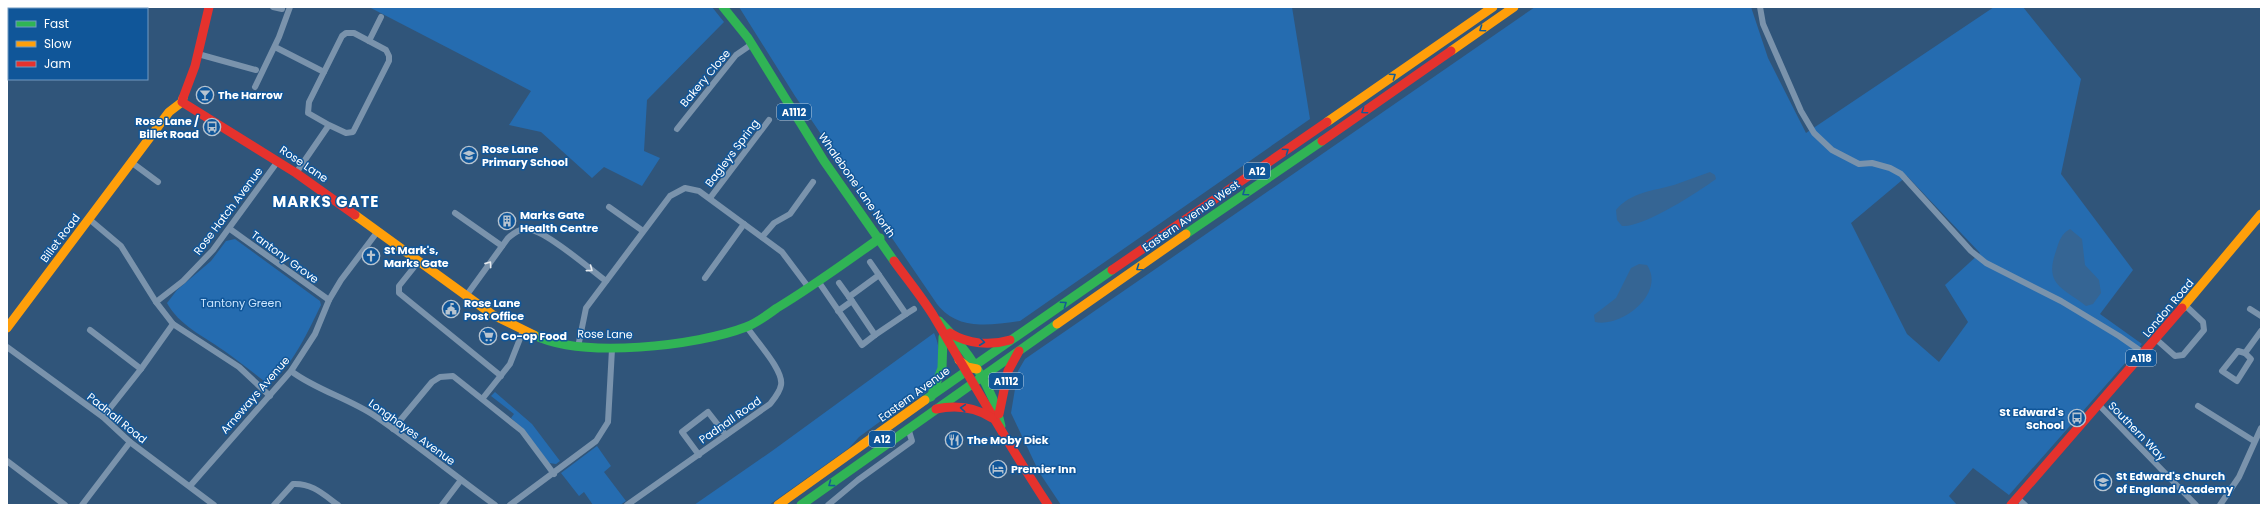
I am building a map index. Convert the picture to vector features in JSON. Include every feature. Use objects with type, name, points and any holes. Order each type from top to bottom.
[{"type":"main road","points":[[182,102],[198,54],[209,7]]},
{"type":"main road","name":"Whalebone Lane North","points":[[723,7],[752,44],[824,160],[880,238],[974,375],[1030,477],[1048,505]]},
{"type":"main road","name":"Eastern Avenue West","points":[[974,375],[986,358],[1493,7]]},
{"type":"main road","name":"Eastern Avenue West","points":[[974,375],[1020,349],[1514,7]]},
{"type":"main road","name":"Rose Lane","points":[[182,102],[296,173],[493,315],[523,331],[549,341],[578,347],[612,349],[706,339],[746,327],[808,288],[880,238]]},
{"type":"main road","name":"Billet Road","points":[[7,328],[169,112],[182,102]]},
{"type":"main road","name":"London Road","points":[[2014,501],[2098,404],[2145,354],[2261,214]]},
{"type":"main road","name":"A12","points":[[792,495],[822,480],[1047,325],[1096,297]]},
{"type":"main road","points":[[943,330],[957,337],[985,343],[1003,342],[1021,334]]},
{"type":"main road","name":"Whalebone Lane North","points":[[943,330],[959,360],[974,375]]},
{"type":"main road","name":"A1112","points":[[928,399],[936,388],[939,377],[944,345],[943,330]]},
{"type":"main road","name":"A1112","points":[[996,417],[1008,371],[1013,358],[1020,349]]},
{"type":"main road","name":"A12","points":[[802,505],[962,390],[974,375]]},
{"type":"main road","name":"Eastern Avenue","points":[[778,505],[928,399],[974,375]]},
{"type":"main road","points":[[930,412],[949,407],[970,408],[996,417]]},
{"type":"street","points":[[273,7],[282,10]]},
{"type":"street","points":[[256,87],[275,47],[290,7]]},
{"type":"street","points":[[1760,7],[1763,24],[1801,112],[1814,133],[1832,150],[1859,164],[1872,163],[1890,168],[1901,174],[1971,251],[1986,263],[2061,301],[2119,336],[2145,354]]},
{"type":"street","points":[[369,41],[381,17]]},
{"type":"street","points":[[346,33],[354,33],[388,52],[389,61],[353,132],[346,133],[311,116],[307,111],[309,102],[324,72],[339,39],[346,33]]},
{"type":"street","name":"Bakery Close","points":[[677,129],[736,55],[752,44]]},
{"type":"street","points":[[275,47],[324,72]]},
{"type":"street","points":[[198,54],[256,70]]},
{"type":"street","name":"Bagleys Spring","points":[[710,198],[769,120]]},
{"type":"street","points":[[296,173],[329,125]]},
{"type":"street","name":"Rose Hatch Avenue","points":[[156,302],[197,268],[230,229],[278,161]]},
{"type":"street","points":[[131,162],[158,182]]},
{"type":"street","points":[[762,237],[774,224],[790,214],[813,182]]},
{"type":"street","points":[[578,347],[586,308],[670,196],[680,189],[699,191],[762,237],[785,256],[808,288]]},
{"type":"street","points":[[609,208],[643,231]]},
{"type":"street","points":[[455,213],[502,246]]},
{"type":"street","points":[[89,218],[121,246],[156,302],[173,324],[239,367],[270,396]]},
{"type":"street","points":[[704,278],[744,224]]},
{"type":"street","name":"Tantony Grove","points":[[230,229],[329,300]]},
{"type":"street","points":[[466,296],[502,246],[515,231],[524,229],[540,232],[606,281]]},
{"type":"street","name":"Arneways Avenue","points":[[190,486],[217,453],[291,371],[315,334],[329,300],[341,280],[378,231]]},
{"type":"street","points":[[419,261],[399,286],[399,293],[501,376]]},
{"type":"street","points":[[870,262],[906,314]]},
{"type":"street","points":[[838,311],[850,299],[879,276]]},
{"type":"street","points":[[818,281],[862,345],[914,308]]},
{"type":"street","points":[[839,282],[875,335]]},
{"type":"street","points":[[2157,340],[2175,356],[2183,355],[2204,330],[2203,322],[2186,306]]},
{"type":"street","points":[[2250,308],[2261,316]]},
{"type":"street","points":[[103,417],[141,370],[173,324]]},
{"type":"street","name":"Padnall Road","points":[[627,505],[770,404],[781,387],[782,380],[775,366],[746,327]]},
{"type":"street","points":[[90,330],[141,370]]},
{"type":"street","points":[[483,398],[512,360],[523,331]]},
{"type":"street","points":[[2245,353],[2261,331]]},
{"type":"street","name":"Padnall Road","points":[[7,347],[103,417],[130,442],[214,505]]},
{"type":"street","points":[[510,505],[554,474],[596,441],[608,422],[612,349]]},
{"type":"street","points":[[2238,351],[2245,353],[2251,359],[2237,381],[2222,371],[2238,351]]},
{"type":"street","name":"Longhayes Avenue","points":[[291,371],[306,383],[359,406],[393,429],[495,505]]},
{"type":"street","points":[[393,429],[429,384],[440,377],[449,375],[457,378],[522,431],[554,474]]},
{"type":"street","name":"Southern Way","points":[[2098,404],[2196,505]]},
{"type":"street","points":[[2198,406],[2254,441]]},
{"type":"street","points":[[699,454],[682,432],[708,412],[726,435]]},
{"type":"street","points":[[828,505],[858,480],[912,441],[908,428]]},
{"type":"street","points":[[2220,505],[2239,477],[2261,428]]},
{"type":"street","points":[[82,505],[130,442]]},
{"type":"street","points":[[7,461],[65,505]]},
{"type":"street","points":[[442,505],[461,480]]},
{"type":"street","points":[[274,505],[293,484],[302,484],[314,487],[338,505]]},
{"type":"street","points":[[2014,501],[2025,505]]},
{"type":"green space","points":[[369,7],[712,7],[724,22],[647,100],[644,151],[660,158],[642,186],[604,167],[592,178],[541,132],[509,125],[531,91]]},
{"type":"green space","points":[[739,7],[1292,7],[1310,119],[1020,321],[997,324],[975,324],[964,322],[954,319],[945,313],[937,304],[795,96]]},
{"type":"green space","points":[[1535,7],[1751,7],[1768,58],[1806,133],[1994,7],[2023,7],[2081,79],[2061,174],[2133,270],[2100,314],[2142,344],[2009,495],[1973,468],[1949,496],[1957,505],[1061,505],[1039,472],[1011,413],[1018,371],[1025,359]],"holes":[[[1907,176],[1980,253],[1945,285],[1968,322],[1939,362],[1907,334],[1851,223]]]},
{"type":"green space","name":"Tantony Green","points":[[235,239],[320,301],[321,305],[306,336],[292,358],[277,377],[269,383],[264,381],[185,324],[172,311],[167,303],[177,290],[211,261],[226,241]]},
{"type":"green space","points":[[934,333],[940,361],[938,376],[935,383],[924,394],[910,403],[908,401],[859,437],[849,448],[769,505],[694,505],[772,451]]},
{"type":"green space","points":[[495,392],[532,424],[560,461],[556,464],[549,463],[526,432],[511,418],[514,414],[491,396]]},
{"type":"green space","points":[[597,446],[611,466],[604,472],[626,501],[620,505],[593,505],[584,492],[579,496],[561,473]]},
{"type":"shaded area","points":[[1710,172],[1715,175],[1716,179],[1670,208],[1631,225],[1622,226],[1617,220],[1616,210],[1628,199]]},
{"type":"shaded area","points":[[2070,229],[2082,239],[2085,265],[2099,280],[2101,293],[2093,304],[2086,306],[2058,284],[2052,271],[2059,241],[2064,233]]},
{"type":"shaded area","points":[[1639,264],[1647,265],[1651,276],[1651,287],[1646,297],[1628,314],[1617,320],[1595,322],[1594,315],[1616,298],[1631,268]]},
{"type":"traffic: fast","points":[[723,7],[748,38],[824,161],[894,261]]},
{"type":"traffic: fast","points":[[1186,234],[1322,141]]},
{"type":"traffic: fast","points":[[534,335],[555,342],[580,347],[609,348],[670,344],[699,340],[725,334],[758,321],[816,283],[880,238]]},
{"type":"traffic: fast","points":[[925,400],[1112,270]]},
{"type":"traffic: fast","points":[[939,321],[959,343],[978,369],[992,397],[1001,426]]},
{"type":"traffic: fast","points":[[801,505],[1057,324]]},
{"type":"traffic: fast","points":[[931,397],[942,368],[943,337]]},
{"type":"traffic: slow","points":[[1327,122],[1493,7]]},
{"type":"traffic: slow","points":[[1451,51],[1514,7]]},
{"type":"traffic: slow","points":[[7,328],[169,112],[182,102],[183,98]]},
{"type":"traffic: slow","points":[[2182,308],[2261,214]]},
{"type":"traffic: slow","points":[[355,215],[493,315],[534,335]]},
{"type":"traffic: slow","points":[[1057,324],[1186,234]]},
{"type":"traffic: slow","points":[[959,360],[967,367],[977,369]]},
{"type":"traffic: slow","points":[[778,505],[925,400]]},
{"type":"traffic: jam","points":[[183,98],[195,66],[209,7]]},
{"type":"traffic: jam","points":[[1322,141],[1451,51]]},
{"type":"traffic: jam","points":[[182,102],[296,173],[355,215]]},
{"type":"traffic: jam","points":[[1112,270],[1327,122]]},
{"type":"traffic: jam","points":[[894,261],[933,315],[1004,435],[1048,505]]},
{"type":"traffic: jam","points":[[2011,505],[2182,308]]},
{"type":"traffic: jam","points":[[950,333],[964,340],[979,343],[995,343],[1010,340]]},
{"type":"traffic: jam","points":[[999,414],[1008,371],[1019,351]]},
{"type":"traffic: jam","points":[[936,409],[951,407],[972,409],[992,418]]},
{"type":"place","name":"The Harrow","points":[[205,95]]},
{"type":"place","name":"Rose Lane / Billet Road","points":[[212,127]]},
{"type":"place","name":"Rose Lane Primary School","points":[[469,155]]},
{"type":"place","name":"Marks Gate Health Centre","points":[[507,221]]},
{"type":"place","name":"St Mark's, Marks Gate","points":[[371,256]]},
{"type":"place","name":"Rose Lane Post Office","points":[[451,309]]},
{"type":"place","name":"Co-op Food","points":[[488,336]]},
{"type":"place","name":"St Edward's School","points":[[2077,418]]},
{"type":"place","name":"The Moby Dick","points":[[954,440]]},
{"type":"place","name":"Premier Inn","points":[[998,469]]},
{"type":"place","name":"St Edward's Church of England Academy","points":[[2103,482]]},
{"type":"district","name":"MARKS GATE","points":[[326,201]]}]
